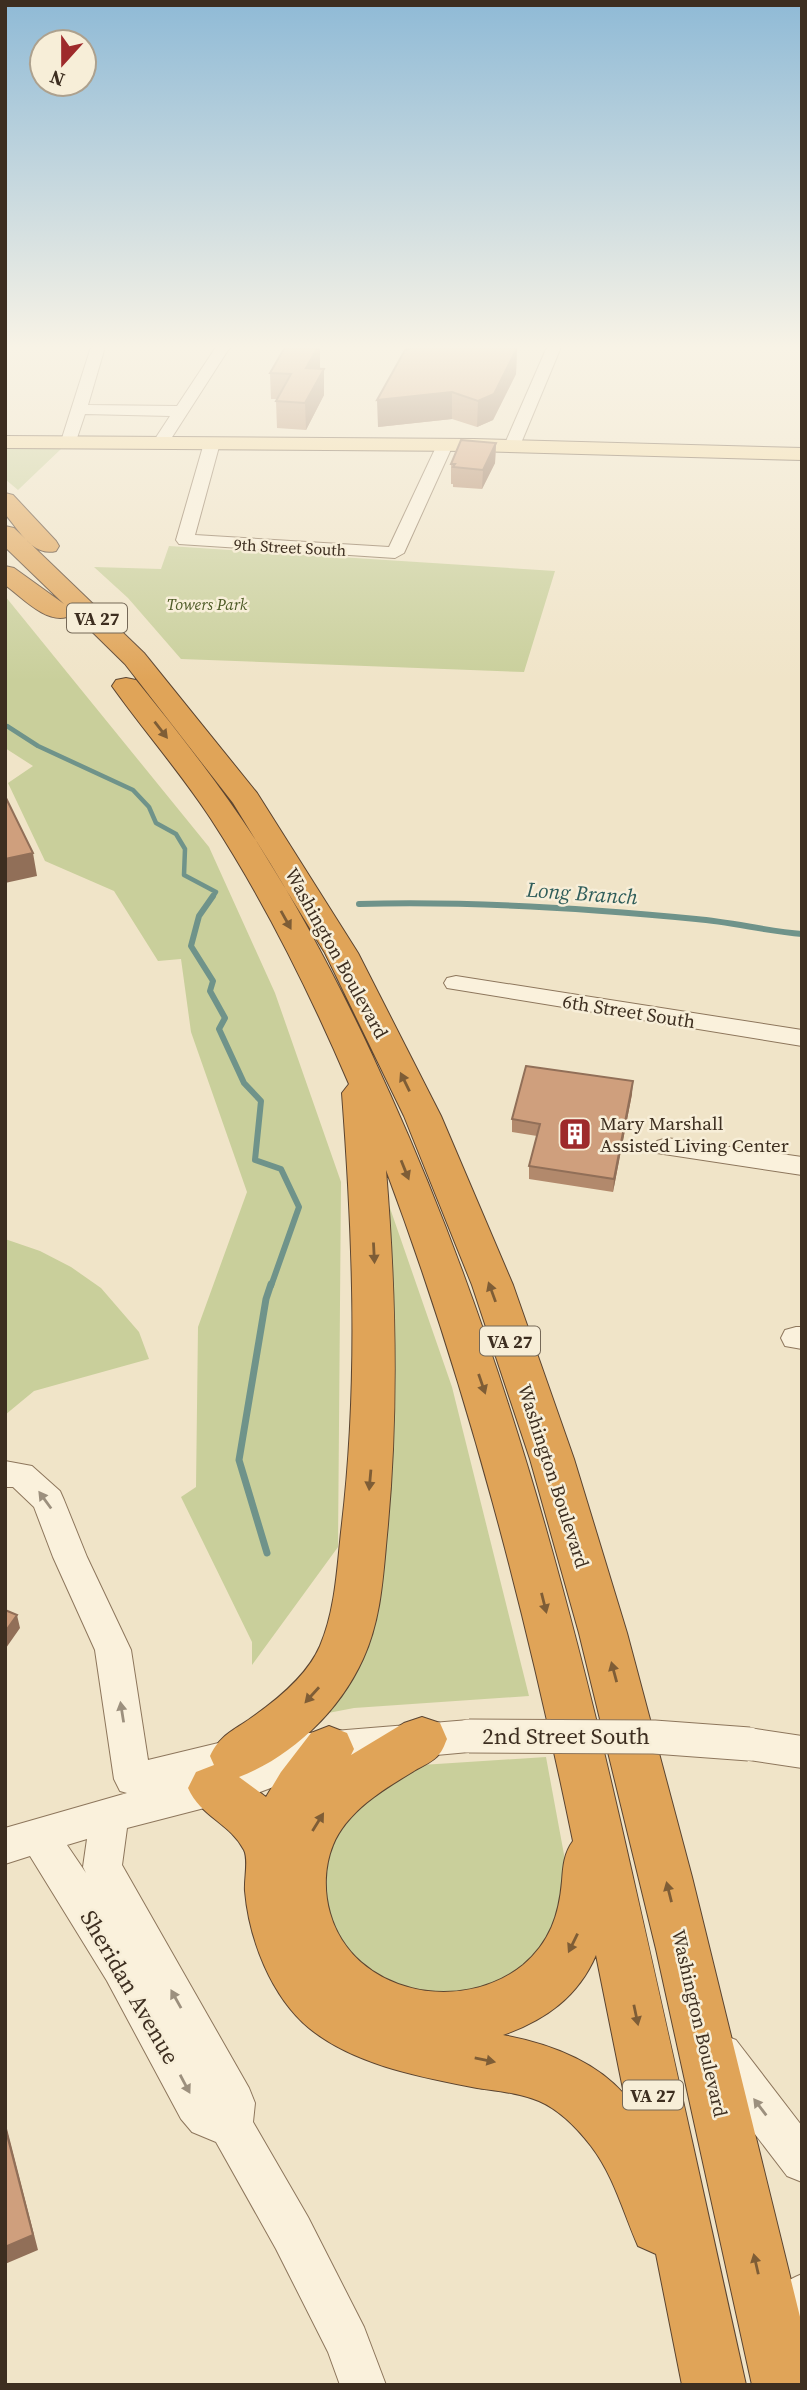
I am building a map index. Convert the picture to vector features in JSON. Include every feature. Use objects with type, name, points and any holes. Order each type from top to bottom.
[{"type":"highway","points":[[5,500],[152,661],[180,710]]},
{"type":"highway","name":"Washington Boulevard","points":[[5,533],[113,634],[180,710],[258,817],[335,944],[409,1088],[469,1230],[534,1411],[594,1601],[641,1777],[702,2030],[786,2311],[784,2385]]},
{"type":"highway","name":"Washington Boulevard","points":[[5,562],[58,612],[132,694],[226,819],[302,949],[358,1063],[408,1176],[486,1395],[543,1598],[592,1804],[713,2385]]},
{"type":"highway","points":[[5,573],[58,612]]},
{"type":"highway","points":[[271,1847],[254,1819],[202,1778],[276,1729],[316,1691],[338,1660],[354,1610],[370,1485],[376,1338],[372,1222],[358,1063]]},
{"type":"highway","points":[[446,1738],[364,1776],[336,1798],[316,1825],[302,1855],[299,1889],[305,1926],[322,1960],[349,1990],[383,2010],[425,2021],[473,2018],[498,2011],[519,2000],[554,1973],[576,1938],[588,1905],[592,1804]]},
{"type":"highway","points":[[329,1749],[292,1799],[271,1847],[273,1906],[285,1947],[302,1982],[331,2012],[369,2034],[399,2043],[547,2074],[583,2095],[615,2126],[645,2182],[713,2385]]},
{"type":"street","name":"9th Street South","points":[[208,459],[185,540],[395,553],[439,459]]},
{"type":"street","name":"6th Street South","points":[[456,983],[802,1038]]},
{"type":"street","points":[[667,1147],[802,1166]]},
{"type":"street","points":[[5,1475],[21,1475],[48,1500],[70,1557],[113,1650],[133,1779],[202,1778]]},
{"type":"street","name":"2nd Street South","points":[[202,1778],[247,1780],[329,1749],[446,1738],[654,1737],[749,1744],[802,1752]]},
{"type":"street","points":[[21,1841],[110,1815],[202,1778]]},
{"type":"street","name":"Sheridan Avenue","points":[[110,1815],[102,1867],[234,2103],[231,2126],[299,2246],[348,2343],[363,2385]]},
{"type":"street","name":"Sheridan Avenue","points":[[21,1841],[70,1882],[137,1993],[196,2104],[207,2117],[231,2126]]},
{"type":"street","points":[[702,2030],[802,2161]]},
{"type":"green space","points":[[5,459],[51,459],[18,490],[5,479]]},
{"type":"green space","name":"Towers Park","points":[[169,546],[555,571],[524,672],[181,659],[128,598],[94,567],[161,569]]},
{"type":"green space","points":[[5,596],[209,847],[275,993],[341,1182],[338,1547],[252,1665],[252,1642],[181,1497],[196,1487],[198,1327],[247,1192],[191,1032],[181,959],[158,961],[114,891],[45,861],[8,783],[33,766],[5,748]]},
{"type":"green space","points":[[382,1185],[452,1387],[529,1696],[354,1708],[297,1719],[343,1679]]},
{"type":"green space","points":[[5,1239],[40,1251],[71,1267],[101,1288],[139,1332],[149,1359],[34,1391],[5,1415]]},
{"type":"green space","points":[[546,1757],[570,1887],[550,1948],[499,1988],[429,2004],[357,1973],[315,1913],[342,1804],[406,1766]]},
{"type":"building","points":[[453,459],[489,459],[483,470],[453,467],[455,464],[451,464]]},
{"type":"building","points":[[5,796],[33,853],[5,859]]},
{"type":"building","name":"Mary Marshall Assisted Living Center","points":[[526,1066],[633,1081],[614,1179],[529,1166],[540,1124],[512,1119]]},
{"type":"building","points":[[5,1610],[17,1615],[5,1632]]},
{"type":"building","points":[[5,2127],[33,2235],[5,2247]]},
{"type":"waterway","name":"Long Branch","points":[[7,726],[38,746],[133,790],[149,807],[156,823],[176,834],[185,849],[184,875],[216,892],[212,898]]},
{"type":"waterway","points":[[213,896],[199,916],[191,946],[213,981],[210,991],[225,1018],[219,1029],[244,1083],[261,1101],[255,1160],[281,1169],[299,1207],[271,1286]]},
{"type":"waterway","name":"Long Branch","points":[[359,904],[570,909],[709,920],[802,934]]},
{"type":"waterway","points":[[267,1553],[239,1460],[266,1299],[271,1284]]},
{"type":"place","name":"Mary Marshall Assisted Living Center","points":[[575,1134]]}]
